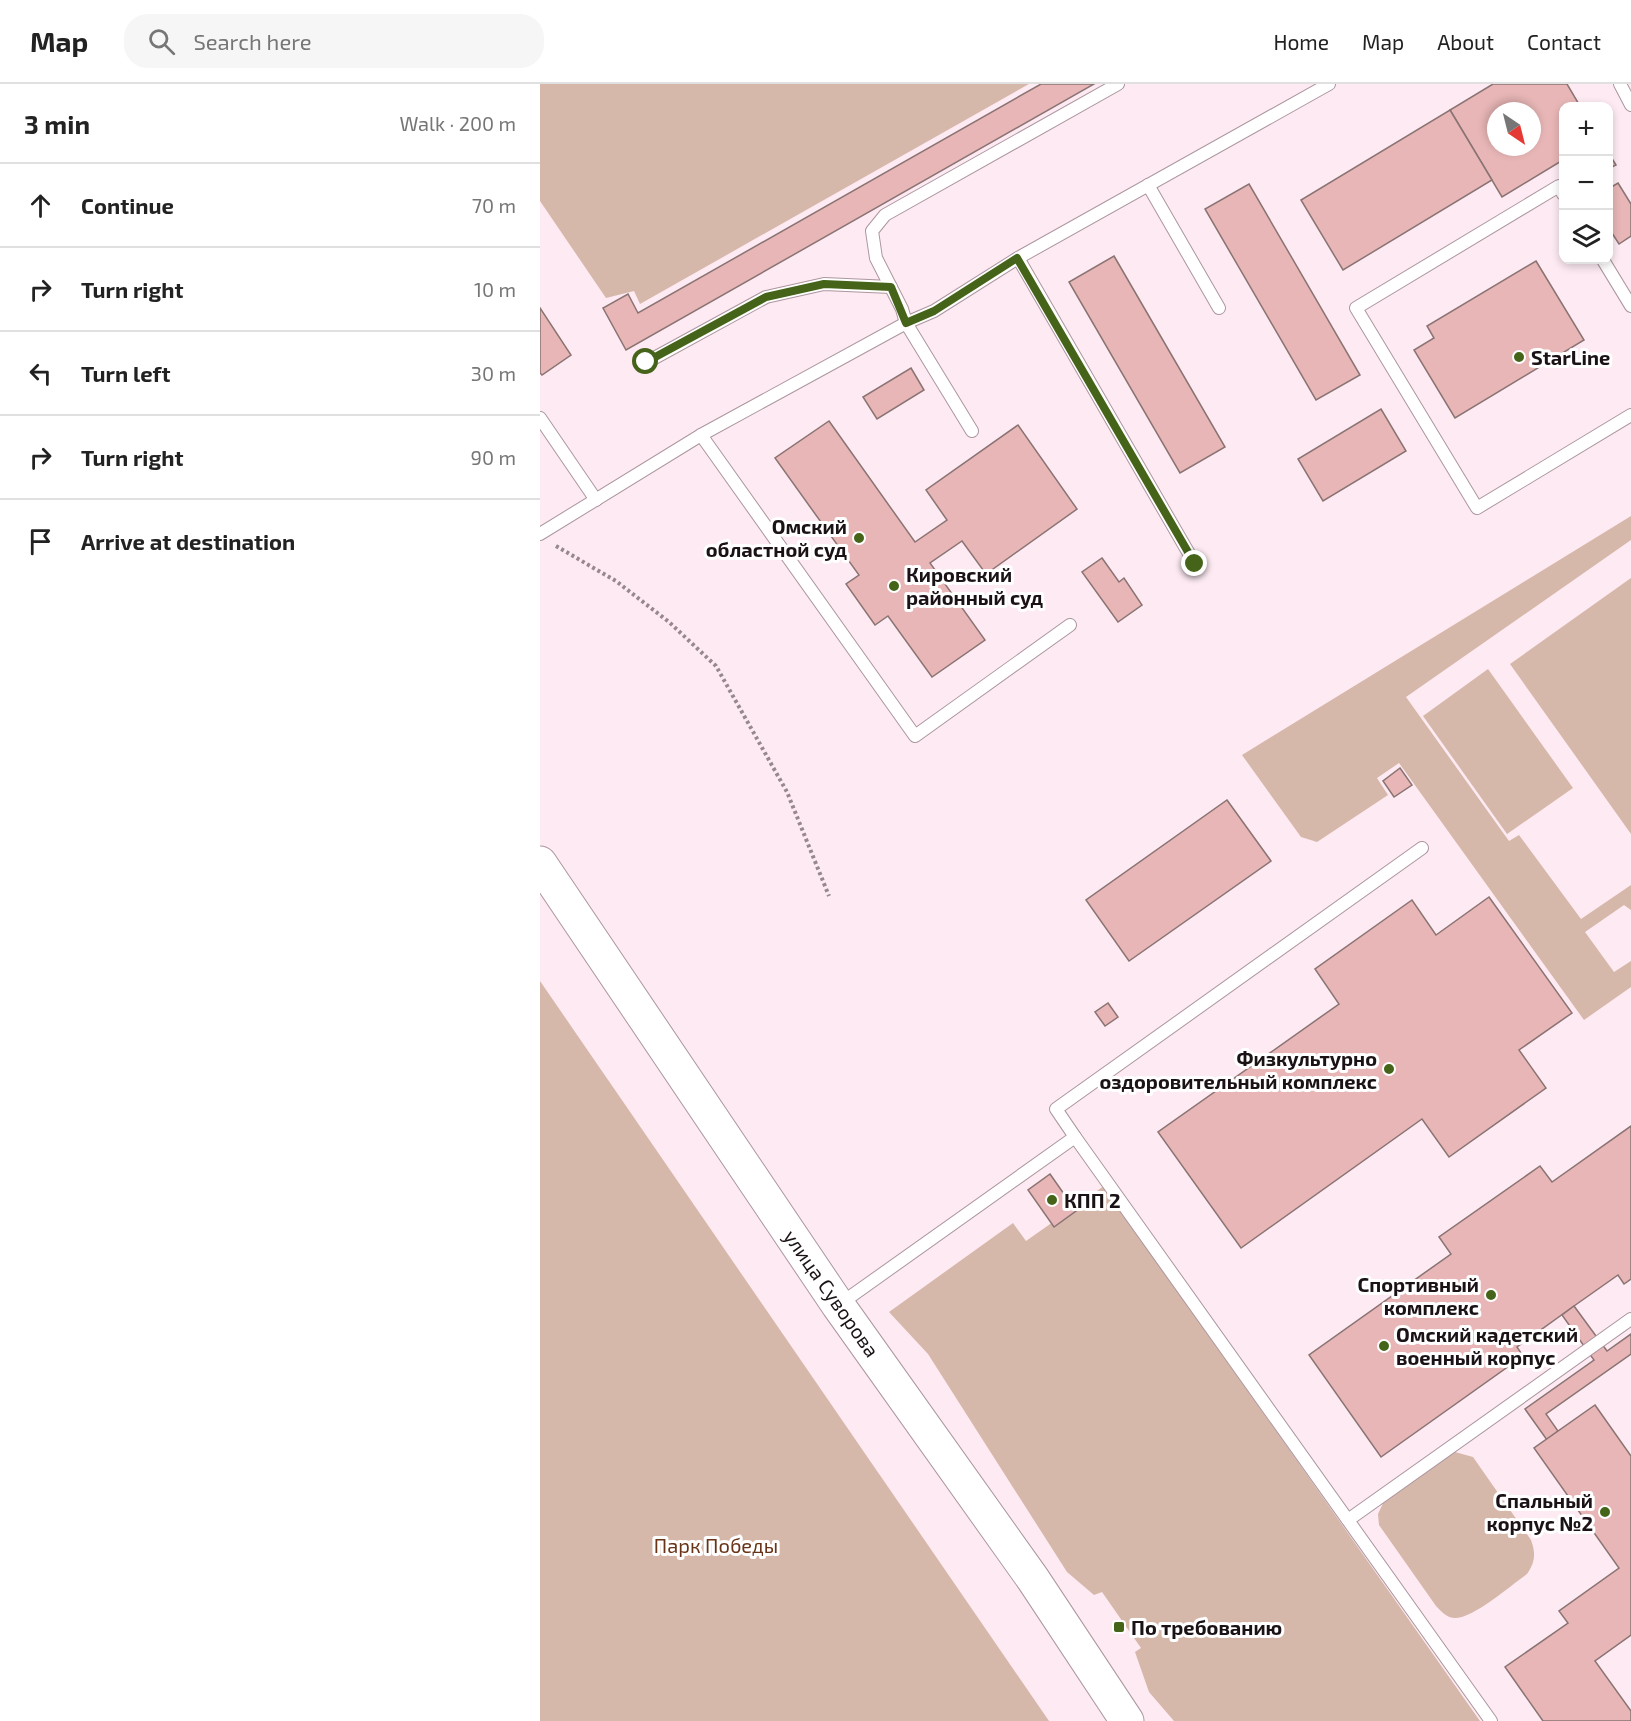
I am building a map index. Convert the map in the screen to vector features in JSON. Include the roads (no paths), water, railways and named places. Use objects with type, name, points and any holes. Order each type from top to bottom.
[{"type":"main road","name":"улица Суворова","points":[[540,863],[838,1305],[1033,1579],[1127,1721]]},
{"type":"lane","points":[[972,431],[906,323],[876,258],[873,231],[885,215],[1118,84]]},
{"type":"lane","points":[[545,538],[596,500],[701,435],[906,323],[934,311],[1017,258],[1329,84]]},
{"type":"lane","points":[[1620,84],[1631,105]]},
{"type":"lane","points":[[1148,186],[1219,308]]},
{"type":"lane","points":[[1559,188],[1558,186],[1356,308],[1477,508],[1631,415]]},
{"type":"lane","points":[[1017,258],[1195,564]]},
{"type":"lane","points":[[1605,264],[1631,306]]},
{"type":"lane","points":[[646,362],[766,297],[824,284],[891,287]]},
{"type":"lane","points":[[540,418],[596,500]]},
{"type":"lane","points":[[701,435],[915,736],[1070,625]]},
{"type":"lane","points":[[1422,848],[1056,1109],[1491,1721]]},
{"type":"lane","points":[[838,1305],[1075,1137]]},
{"type":"lane","points":[[1348,1520],[1631,1319]]},
{"type":"place","name":"StarLine","points":[[1519,357]]},
{"type":"place","name":"Омский областной суд","points":[[859,538]]},
{"type":"place","name":"Кировский районный суд","points":[[894,586]]},
{"type":"place","name":"Физкультурно оздоровительный комплекс","points":[[1389,1069]]},
{"type":"place","name":"КПП 2","points":[[1052,1200]]},
{"type":"place","name":"Спортивный комплекс","points":[[1491,1295]]},
{"type":"place","name":"Омский кадетский военный корпус","points":[[1384,1346]]},
{"type":"place","name":"Спальный корпус №2","points":[[1605,1512]]},
{"type":"place","name":"По требованию","points":[[1119,1627]]},
{"type":"park label","name":"Парк Победы","points":[[716,1545]]}]
